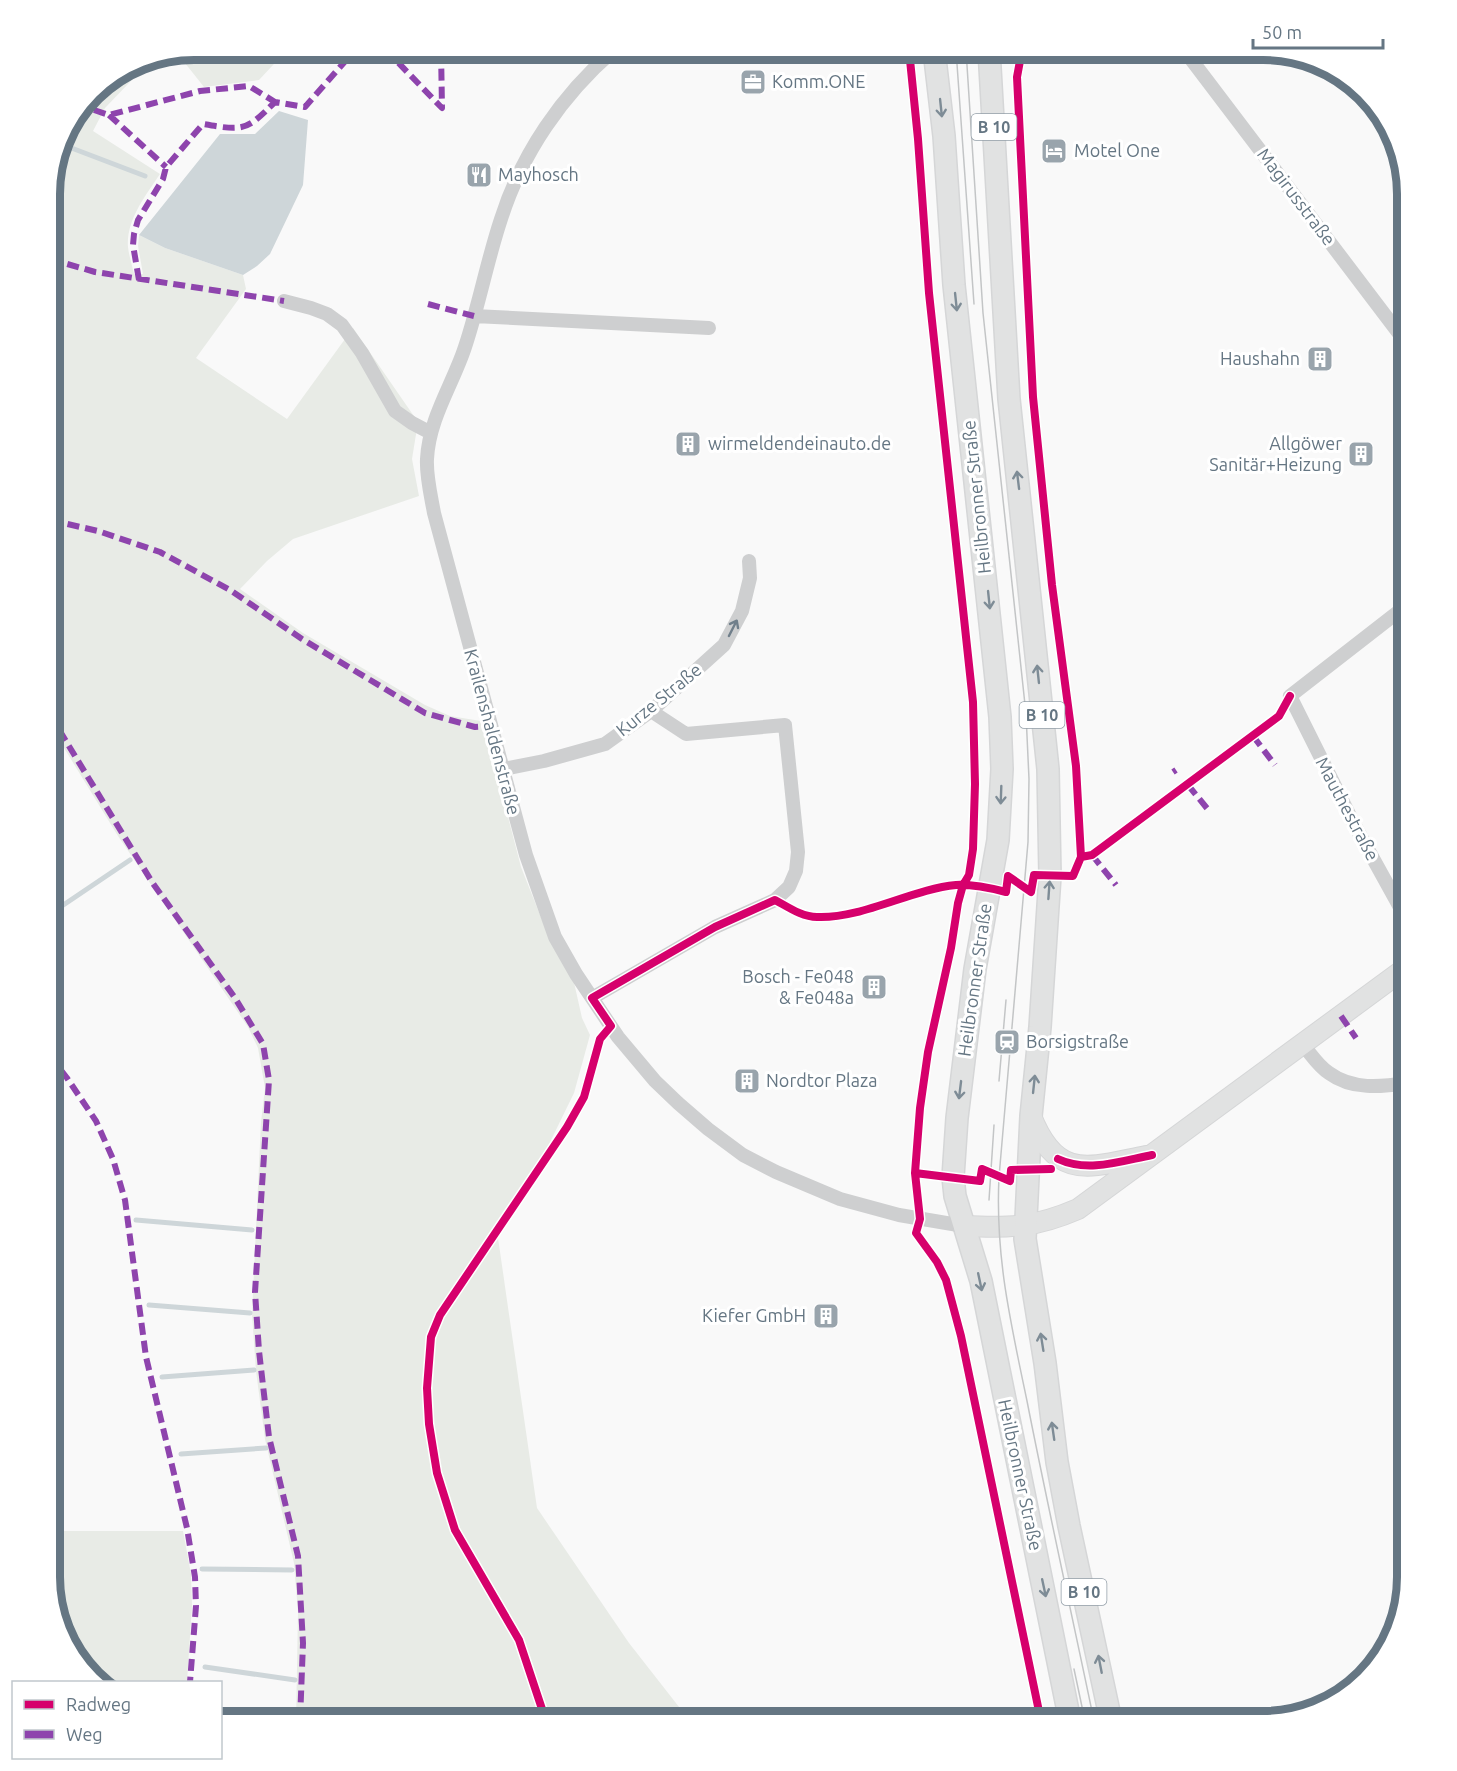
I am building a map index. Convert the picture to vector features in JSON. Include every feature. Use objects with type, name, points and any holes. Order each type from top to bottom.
[{"type":"main road","name":"Heilbronner Straße","points":[[935,60],[944,136],[954,285],[993,643],[1001,748],[998,840],[975,969],[953,1163],[955,1196],[981,1281],[1068,1711]]},
{"type":"main road","name":"Heilbronner Straße","points":[[990,60],[1009,399],[1048,770],[1050,876],[1024,1226],[1059,1473],[1109,1711]]},
{"type":"main road","points":[[964,1226],[1024,1226],[1048,1221],[1078,1209],[1397,974]]},
{"type":"main road","points":[[1031,1116],[1046,1145],[1058,1159],[1070,1164],[1088,1166],[1152,1155]]},
{"type":"street","name":"Krailenshaldenstraße","points":[[603,60],[561,104],[523,165],[501,219],[465,347],[430,433],[427,460],[434,513],[503,769],[510,804],[555,937],[623,1043],[656,1081],[708,1129],[743,1155],[786,1177],[840,1199],[888,1212],[964,1226]]},
{"type":"street","name":"Magirusstraße","points":[[1192,60],[1397,331]]},
{"type":"street","points":[[284,301],[327,314],[342,326],[362,353],[395,411],[430,433]]},
{"type":"street","points":[[474,316],[709,328]]},
{"type":"street","name":"Kurze Straße","points":[[503,769],[544,761],[605,744],[651,711],[724,645],[742,611],[750,578],[749,561]]},
{"type":"street","name":"Mauthestraße","points":[[1397,613],[1290,696],[1354,824],[1397,902]]},
{"type":"street","points":[[592,998],[715,927],[776,900],[789,887],[796,871],[798,852],[785,725],[686,734],[651,711]]},
{"type":"street","points":[[1303,1045],[1329,1073],[1346,1082],[1367,1087],[1397,1084]]},
{"type":"shaded area","points":[[183,60],[278,60],[259,80],[204,87]]},
{"type":"shaded area","points":[[140,71],[105,108],[93,131],[160,174],[143,199],[130,227],[128,247],[134,274],[143,274],[138,246],[139,235],[165,248],[243,275],[246,289],[196,358],[287,419],[353,328],[418,422],[412,459],[419,496],[293,539],[267,561],[240,589],[303,633],[425,705],[450,716],[481,721],[521,867],[546,930],[573,978],[582,1018],[590,1035],[574,1093],[533,1177],[497,1231],[537,1508],[629,1643],[682,1711],[296,1711],[298,1612],[294,1563],[265,1439],[256,1371],[252,1314],[261,1122],[265,1088],[258,1048],[248,1027],[118,836],[60,741],[60,185],[70,143],[83,119],[99,99],[112,88]]},
{"type":"shaded area","points":[[279,111],[308,120],[303,185],[270,254],[257,266],[243,275],[165,248],[139,235],[220,134],[255,134]]},
{"type":"shaded area","points":[[60,1531],[183,1531],[191,1574],[192,1606],[187,1681],[110,1681],[88,1659],[70,1628],[61,1595]]},
{"type":"waterway","points":[[69,147],[145,176]]},
{"type":"waterway","points":[[60,907],[130,860]]},
{"type":"waterway","points":[[136,1220],[252,1230]]},
{"type":"waterway","points":[[149,1305],[250,1313]]},
{"type":"waterway","points":[[162,1377],[254,1370]]},
{"type":"waterway","points":[[181,1454],[266,1448]]},
{"type":"waterway","points":[[202,1569],[292,1570]]},
{"type":"waterway","points":[[205,1667],[295,1680]]},
{"type":"tram line","points":[[957,60],[974,304]]},
{"type":"tram line","points":[[967,60],[983,313],[1026,714],[1029,779],[1028,842],[999,1177],[999,1235],[1015,1345],[1092,1711]]},
{"type":"tram line","points":[[999,1081],[1006,1000]]},
{"type":"tram line","points":[[989,1200],[994,1125]]},
{"type":"tram line","points":[[1074,1669],[1083,1711]]},
{"type":"marked path","points":[[139,280],[133,245],[138,220],[163,179],[166,167],[203,124],[227,128],[244,127],[257,119],[275,102],[305,107],[346,60]]},
{"type":"marked path","points":[[396,60],[442,108],[441,60]]},
{"type":"marked path","points":[[94,110],[109,115],[200,91],[249,86],[275,102]]},
{"type":"marked path","points":[[109,115],[166,167]]},
{"type":"marked path","points":[[60,262],[95,272],[284,301]]},
{"type":"marked path","points":[[428,304],[474,316]]},
{"type":"marked path","points":[[60,522],[98,531],[160,552],[230,590],[302,639],[425,713],[475,727],[492,726]]},
{"type":"marked path","points":[[60,731],[152,882],[235,998],[263,1044],[269,1080],[255,1292],[269,1437],[298,1556],[303,1643],[300,1711]]},
{"type":"marked path","points":[[1253,736],[1275,765]]},
{"type":"marked path","points":[[1188,785],[1210,812]]},
{"type":"marked path","points":[[1092,855],[1116,885]]},
{"type":"marked path","points":[[1341,1016],[1356,1038]]},
{"type":"marked path","points":[[60,1069],[96,1121],[113,1159],[125,1200],[146,1357],[187,1528],[195,1577],[196,1606],[190,1681]]},
{"type":"cycle path","points":[[910,60],[929,293],[973,702],[975,784],[973,849],[969,875],[963,885],[958,903],[951,948],[928,1052],[920,1108],[915,1173],[920,1219],[916,1233],[937,1262],[946,1280],[961,1336],[1039,1711]]},
{"type":"cycle path","points":[[543,1711],[519,1640],[455,1530],[437,1473],[429,1424],[427,1388],[431,1337],[440,1315],[567,1127],[584,1097],[600,1039],[611,1026],[592,998],[715,927],[775,900],[801,913],[817,917],[852,913],[922,892],[956,885],[1006,892],[1008,876],[1031,892],[1034,875],[1073,876],[1081,857],[1076,766],[1052,585],[1033,397],[1017,77],[1020,60]]},
{"type":"cycle path","points":[[1081,857],[1092,855],[1279,716],[1290,696]]},
{"type":"cycle path","points":[[1058,1159],[1069,1163],[1093,1165],[1117,1163],[1152,1155]]},
{"type":"cycle path","points":[[915,1173],[980,1181],[982,1169],[1010,1181],[1011,1170],[1051,1169]]},
{"type":"place","name":"Komm.ONE","points":[[753,82]]},
{"type":"place","name":"Motel One","points":[[1054,151]]},
{"type":"place","name":"Mayhosch","points":[[479,175]]},
{"type":"place","name":"Haushahn","points":[[1320,359]]},
{"type":"place","name":"wirmeldendeinauto.de","points":[[688,444]]},
{"type":"place","name":"Allgöwer Sanitär+Heizung","points":[[1361,454]]},
{"type":"place","name":"Bosch - Fe048 & Fe048a","points":[[874,987]]},
{"type":"place","name":"Borsigstraße","points":[[1007,1042]]},
{"type":"place","name":"Nordtor Plaza","points":[[747,1081]]},
{"type":"place","name":"Kiefer GmbH","points":[[826,1316]]}]
